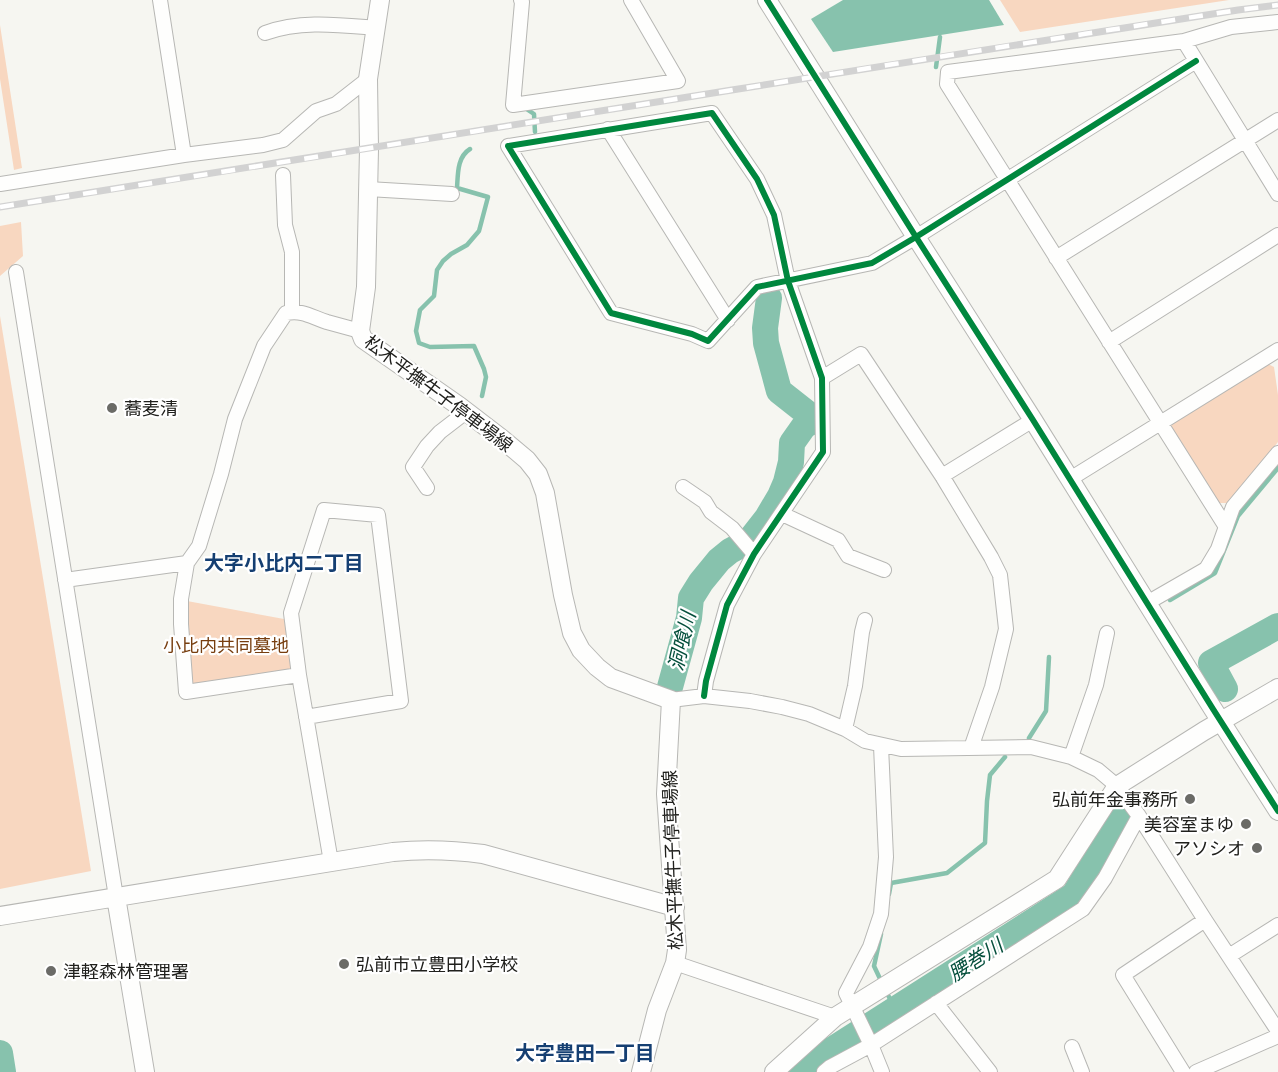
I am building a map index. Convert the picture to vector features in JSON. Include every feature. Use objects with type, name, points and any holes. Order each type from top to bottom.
[{"type":"street","points":[[160,0],[184,155]]},
{"type":"street","name":"松木平撫牛子停車場線","points":[[380,0],[368,79],[366,286],[360,331],[363,339],[466,412],[527,460],[538,474],[545,493],[563,595],[572,633],[581,650],[611,678],[671,700],[666,794],[677,950],[675,963],[657,1010],[641,1072]]},
{"type":"street","points":[[537,0],[522,1],[513,105],[678,81],[631,0]]},
{"type":"street","points":[[767,0],[1278,811]]},
{"type":"street","points":[[1226,527],[947,84],[948,72],[1184,41],[1231,27],[1278,22]]},
{"type":"street","points":[[265,33],[279,28],[301,25],[335,24],[376,28]]},
{"type":"street","points":[[1184,41],[1278,194]]},
{"type":"street","points":[[704,696],[727,605],[748,548],[782,514],[823,452],[822,378],[788,281],[774,215],[757,179],[712,113],[508,146],[611,313],[692,334],[708,341],[757,287],[788,281],[872,263],[1196,61]]},
{"type":"street","points":[[0,184],[264,145],[283,140],[316,111],[336,104],[368,79]]},
{"type":"street","points":[[1056,258],[1278,120]]},
{"type":"street","points":[[608,129],[728,320]]},
{"type":"street","points":[[283,176],[285,225],[292,252],[292,312]]},
{"type":"street","points":[[368,189],[452,194]]},
{"type":"street","points":[[1109,342],[1278,235]]},
{"type":"street","points":[[16,272],[145,1072]]},
{"type":"street","points":[[299,675],[186,692],[181,600],[187,563],[199,546],[236,419],[264,346],[286,313],[306,313],[360,331]]},
{"type":"street","points":[[822,378],[861,354],[942,476],[1000,575],[1006,629],[992,687],[971,748]]},
{"type":"street","points":[[1070,479],[1277,354]]},
{"type":"street","points":[[427,488],[413,467],[440,432],[466,412]]},
{"type":"street","points":[[942,476],[1033,420]]},
{"type":"street","points":[[1147,603],[1206,569],[1218,549],[1233,507],[1278,453]]},
{"type":"street","points":[[683,487],[705,502],[711,512],[732,528],[748,548]]},
{"type":"street","points":[[306,717],[401,702],[378,515],[324,510],[291,613],[299,675],[306,717],[331,862]]},
{"type":"street","points":[[782,514],[838,540],[848,556],[884,570]]},
{"type":"street","points":[[64,580],[187,563]]},
{"type":"street","points":[[845,729],[866,620]]},
{"type":"street","points":[[1071,757],[1096,685],[1107,633]]},
{"type":"street","points":[[774,1072],[835,1017],[855,1011],[1057,879],[1116,786],[1278,688]]},
{"type":"street","points":[[671,700],[704,696],[782,707],[809,714],[845,729],[866,741],[901,749],[1031,747],[1071,757],[1098,770],[1116,786],[1139,816],[1278,1034],[1196,1072]]},
{"type":"street","points":[[881,746],[886,857],[881,914],[870,947],[846,993],[882,1072]]},
{"type":"street","points":[[824,1072],[869,1041],[936,1003],[1083,909],[1105,878],[1139,816]]},
{"type":"street","points":[[0,916],[413,850],[458,850],[483,854],[675,907]]},
{"type":"street","points":[[1183,1072],[1123,975],[1204,920]]},
{"type":"street","points":[[1229,956],[1278,925]]},
{"type":"street","points":[[675,963],[835,1017]]},
{"type":"street","points":[[936,1003],[990,1072]]},
{"type":"street","points":[[1072,1047],[1082,1072]]},
{"type":"green space","points":[[1000,0],[1229,0],[1020,32]]},
{"type":"green space","points":[[0,25],[22,168],[14,170],[0,79]]},
{"type":"green space","points":[[21,222],[23,256],[0,276],[0,226]]},
{"type":"green space","points":[[0,316],[91,871],[0,889]]},
{"type":"green space","points":[[1266,363],[1274,367],[1278,395],[1278,442],[1229,503],[1217,503],[1171,428],[1172,422]]},
{"type":"green space","name":"小比内共同墓地","points":[[187,601],[284,619],[293,672],[190,687]]},
{"type":"shaded area","points":[[843,0],[989,0],[1004,25],[833,52],[811,19]]},
{"type":"waterway","points":[[936,67],[940,37]]},
{"type":"waterway","points":[[528,110],[534,114],[535,132]]},
{"type":"waterway","points":[[470,149],[460,161],[457,188],[488,197],[479,231],[467,245],[443,261],[437,270],[434,296],[420,310],[416,331],[419,343],[430,347],[474,346],[486,377],[482,396]]},
{"type":"waterway","name":"洞喰川","points":[[670,687],[689,618],[691,598],[719,560],[749,541],[767,518],[786,482],[791,462],[792,443],[804,426],[811,422],[812,417],[779,391],[766,343],[765,328],[769,298]]},
{"type":"waterway","points":[[1170,600],[1215,573],[1238,516],[1278,468]]},
{"type":"waterway","name":"腰巻川","points":[[1225,689],[1211,663],[1278,626]]},
{"type":"waterway","points":[[1029,738],[1046,711],[1049,657]]},
{"type":"waterway","points":[[889,894],[891,883],[947,873],[985,843],[990,775],[1005,757]]},
{"type":"waterway","name":"腰巻川","points":[[801,1072],[816,1060],[1074,895],[1120,819]]},
{"type":"waterway","points":[[881,934],[874,966],[882,983]]},
{"type":"waterway","points":[[886,991],[895,1009]]},
{"type":"waterway","points":[[0,1053],[3,1072]]},
{"type":"railway","points":[[0,207],[1278,5]]},
{"type":"cycle path","points":[[767,0],[1278,811]]},
{"type":"cycle path","points":[[704,696],[727,605],[754,554],[823,452],[822,378],[788,281],[774,215],[757,179],[712,113],[508,146],[611,313],[692,334],[708,341],[757,287],[872,263],[1196,61]]},
{"type":"place","name":"蕎麦清","points":[[112,408]]},
{"type":"place","name":"弘前年金事務所","points":[[1190,799]]},
{"type":"place","name":"美容室まゆ","points":[[1246,824]]},
{"type":"place","name":"アソシオ","points":[[1257,848]]},
{"type":"place","name":"弘前市立豊田小学校","points":[[344,964]]},
{"type":"place","name":"津軽森林管理署","points":[[51,971]]},
{"type":"district","name":"大字小比内二丁目","points":[[284,562]]},
{"type":"district","name":"大字豊田一丁目","points":[[585,1052]]}]
